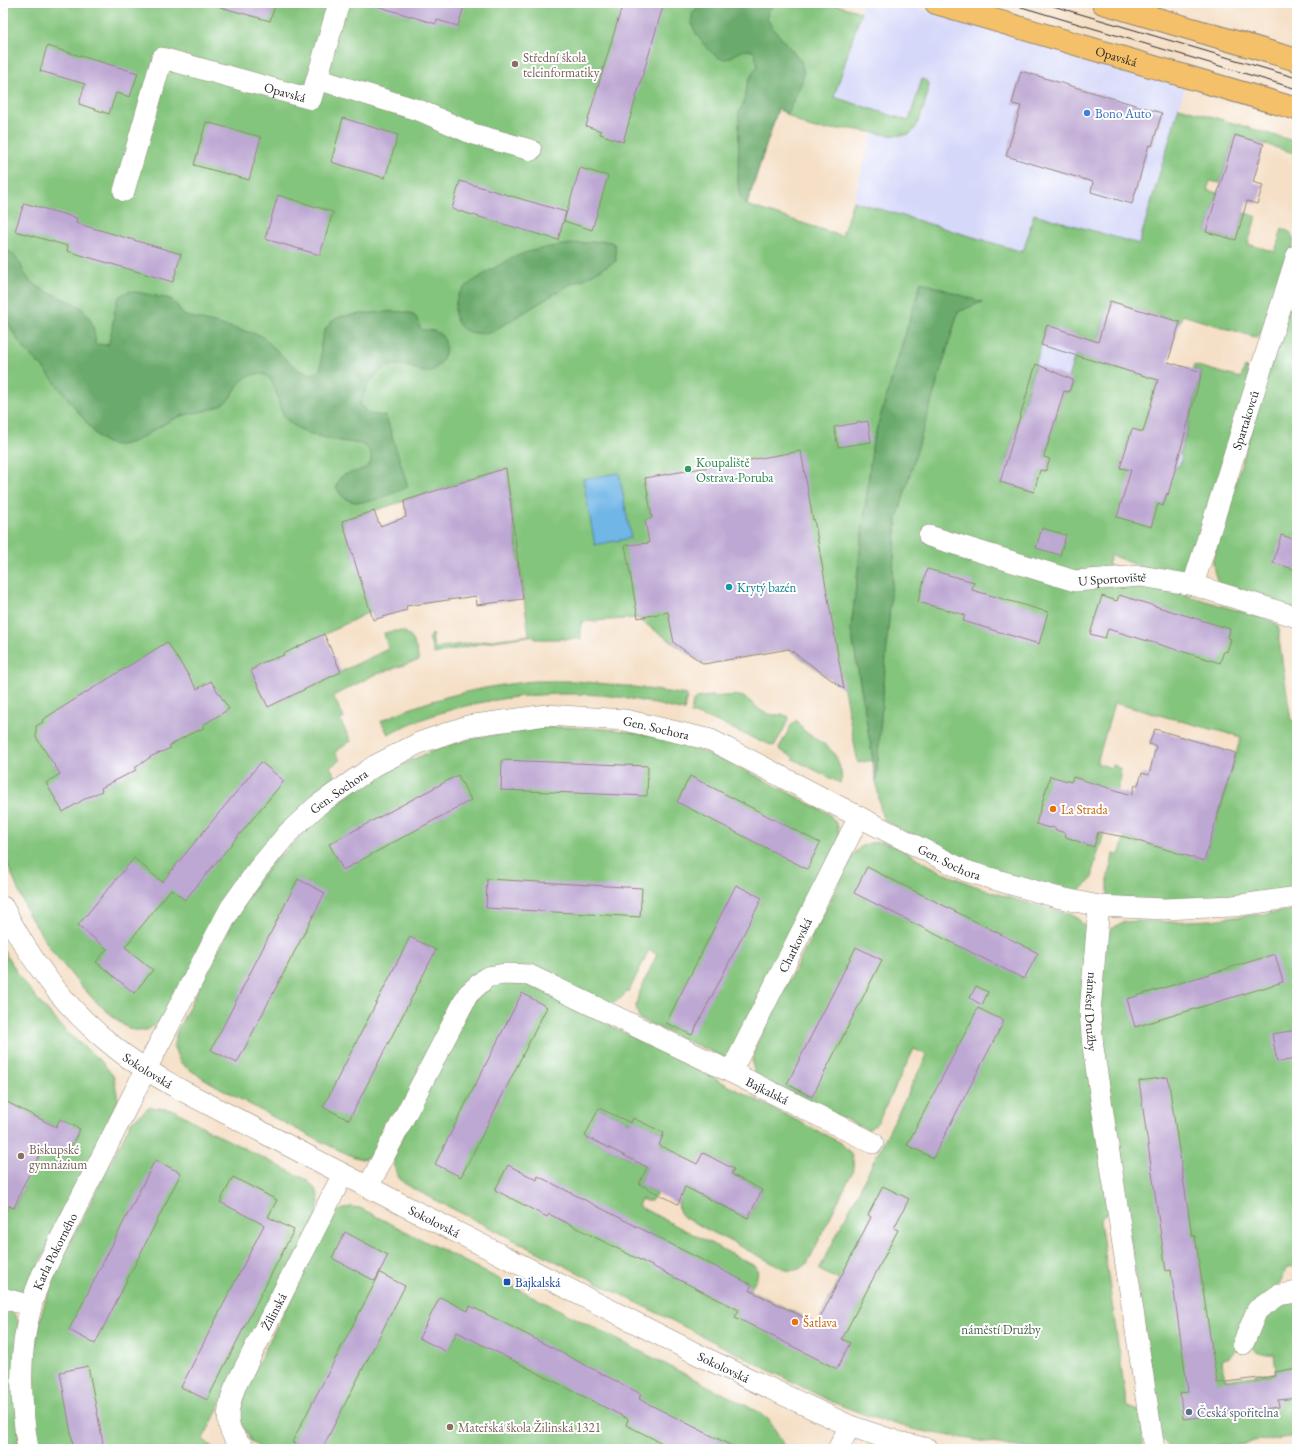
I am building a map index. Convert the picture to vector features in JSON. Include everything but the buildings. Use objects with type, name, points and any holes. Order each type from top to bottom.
[{"type":"main road","name":"Opavská","points":[[936,3],[1297,109]]},
{"type":"main road","points":[[1102,3],[1297,60]]},
{"type":"street","name":"Opavská","points":[[124,191],[162,58],[312,99],[339,3]]},
{"type":"street","points":[[317,79],[421,111],[473,134],[531,150]]},
{"type":"street","name":"Spartakovců","points":[[1193,585],[1297,255]]},
{"type":"street","name":"U Sportoviště","points":[[929,536],[1075,581],[1140,576],[1193,585],[1297,617]]},
{"type":"street","name":"Gen. Sochora","points":[[146,1069],[231,907],[258,869],[288,833],[318,805],[376,765],[419,743],[468,726],[546,715],[625,720],[711,740],[966,871],[1056,897],[1099,906],[1164,909],[1233,906],[1297,897]]},
{"type":"street","name":"Charkovská","points":[[731,1072],[859,817]]},
{"type":"street","name":"náměstí Družby","points":[[1099,906],[1090,1012],[1093,1048],[1154,1449]]},
{"type":"street","name":"Sokolovská","points":[[3,907],[29,952],[68,1004],[114,1047],[179,1089],[703,1357],[850,1426],[898,1442],[928,1449]]},
{"type":"street","name":"Bajkalská","points":[[368,1187],[468,994],[487,977],[505,974],[529,975],[731,1072],[873,1143]]},
{"type":"street","name":"Karla Pokorného","points":[[28,1449],[21,1394],[21,1364],[31,1306],[48,1263],[146,1069]]},
{"type":"street","name":"Žilinská","points":[[245,1449],[234,1439],[229,1426],[228,1411],[233,1392],[343,1174]]},
{"type":"street","points":[[1242,1344],[1257,1310],[1279,1294],[1297,1292]]},
{"type":"street","points":[[3,1298],[31,1306]]},
{"type":"street","points":[[838,1449],[850,1426]]},
{"type":"shaded area","points":[[863,3],[901,3],[1185,87],[1139,244],[1197,261],[1168,362],[1202,372],[1180,455],[1182,456],[1179,467],[1176,466],[1163,506],[1158,504],[1111,555],[1108,564],[923,518],[1013,290],[1023,252],[853,201],[873,132],[896,135],[911,133],[917,126],[929,86],[928,82],[922,80],[909,121],[833,97]]},
{"type":"green space","points":[[3,3],[830,3],[861,12],[834,97],[909,121],[922,79],[928,82],[929,85],[925,103],[917,125],[911,133],[906,135],[891,135],[850,129],[824,130],[811,128],[778,109],[747,205],[842,236],[853,201],[1023,252],[1034,214],[1139,244],[1179,107],[1297,142],[1297,154],[1235,135],[1220,183],[1210,181],[1207,190],[1218,193],[1206,232],[1235,240],[1244,213],[1256,216],[1248,244],[1275,252],[1282,229],[1290,232],[1294,240],[1266,335],[1260,333],[1258,337],[1255,337],[1182,315],[1180,322],[1110,301],[1098,342],[1047,326],[1000,482],[1034,492],[1040,470],[1046,471],[1050,459],[1044,457],[1064,391],[1069,392],[1073,381],[1068,378],[1075,355],[1158,380],[1143,432],[1132,429],[1120,468],[1131,470],[1158,504],[1163,506],[1176,466],[1179,467],[1182,456],[1180,455],[1202,372],[1193,369],[1194,365],[1241,378],[1245,367],[1249,371],[1247,380],[1252,381],[1190,573],[1162,576],[1111,555],[1108,564],[1162,584],[1163,588],[1272,621],[1278,627],[1291,720],[1297,722],[1297,891],[1233,901],[1108,901],[1108,875],[1110,872],[1113,854],[1119,855],[1125,837],[1204,860],[1241,737],[1114,703],[1097,763],[1111,768],[1113,764],[1120,769],[1121,778],[1093,869],[1093,874],[1089,882],[1077,891],[1068,895],[985,870],[884,821],[876,781],[897,518],[958,312],[921,282],[873,441],[851,629],[873,760],[858,763],[844,689],[789,649],[701,664],[701,662],[637,618],[581,622],[581,639],[535,639],[535,636],[529,636],[488,642],[434,654],[429,637],[432,634],[434,648],[529,635],[506,468],[342,521],[371,611],[310,642],[250,669],[268,707],[388,649],[384,633],[400,631],[409,635],[415,645],[419,660],[374,675],[333,696],[344,718],[340,720],[351,741],[335,752],[340,760],[330,767],[338,781],[325,790],[160,1022],[147,1030],[133,1030],[123,1025],[95,1001],[52,951],[28,914],[3,853]]},
{"type":"green space","points":[[702,3],[777,3],[768,11],[767,18],[771,26],[801,61],[804,73],[801,84],[787,114],[778,109],[746,205],[740,197],[738,183],[739,112],[743,105],[748,81],[758,65],[754,52],[750,50],[742,51],[725,59],[715,56],[705,46],[692,24],[693,12]]},
{"type":"green space","points":[[604,241],[611,242],[615,245],[616,261],[584,279],[571,284],[490,333],[470,332],[460,327],[457,322],[455,308],[457,297],[462,290],[514,257],[547,247]]},
{"type":"green space","points":[[3,248],[15,256],[25,274],[33,283],[44,290],[81,307],[88,315],[92,324],[95,333],[95,344],[108,345],[119,297],[131,291],[171,299],[183,315],[260,335],[290,363],[307,373],[315,373],[321,367],[321,347],[323,334],[330,323],[334,320],[343,316],[369,313],[401,312],[414,315],[421,329],[434,331],[443,337],[446,347],[440,364],[428,372],[423,372],[400,365],[391,366],[384,369],[372,380],[360,405],[368,414],[386,416],[408,487],[369,501],[350,501],[342,496],[336,487],[339,479],[346,474],[361,470],[369,465],[371,455],[369,450],[361,444],[322,437],[303,431],[295,426],[287,420],[283,414],[272,382],[261,374],[252,375],[243,380],[229,399],[220,406],[176,418],[128,444],[117,445],[105,442],[97,436],[46,371],[25,350],[3,314]]},
{"type":"green space","points":[[1297,277],[1297,614],[1220,586],[1213,566],[1213,559]]},
{"type":"green space","points":[[921,282],[982,302],[958,312],[897,518],[876,781],[851,629],[873,441]]},
{"type":"green space","points":[[535,681],[575,681],[627,686],[687,695],[684,711],[621,697],[546,694],[464,706],[412,723],[388,734],[381,721],[418,706],[456,694],[496,686]]},
{"type":"green space","points":[[711,696],[740,696],[763,712],[788,716],[789,719],[775,745],[773,746],[721,723],[691,713],[693,702],[696,698]]},
{"type":"green space","points":[[796,720],[805,731],[827,746],[834,754],[841,772],[840,783],[793,759],[794,757],[780,750],[779,748],[792,724]]},
{"type":"green space","points":[[552,727],[580,727],[637,733],[685,745],[727,762],[828,813],[837,824],[841,838],[737,1047],[725,1058],[639,1019],[636,1006],[638,996],[657,954],[649,950],[630,989],[620,999],[608,1004],[481,974],[378,1151],[371,1156],[362,1159],[330,1146],[270,1116],[191,1071],[181,1063],[174,1046],[177,1031],[224,939],[244,904],[259,882],[275,862],[309,826],[356,790],[390,770],[426,754],[444,747],[484,736]]},
{"type":"green space","points":[[875,842],[884,842],[944,873],[975,886],[1021,901],[1070,914],[1080,920],[1087,929],[1111,1209],[1100,1220],[1127,1407],[1142,1412],[1143,1444],[1140,1449],[1028,1449],[916,1430],[871,1417],[832,1402],[406,1185],[396,1172],[393,1157],[472,1001],[497,982],[527,983],[841,1143],[848,1150],[853,1160],[852,1173],[807,1264],[800,1269],[786,1270],[681,1215],[678,1207],[685,1187],[748,1218],[762,1190],[731,1174],[734,1169],[703,1153],[697,1165],[659,1145],[664,1133],[634,1119],[631,1123],[600,1108],[585,1136],[647,1167],[639,1184],[657,1193],[651,1201],[641,1199],[638,1206],[755,1266],[758,1272],[750,1290],[817,1324],[839,1280],[819,1270],[927,1055],[914,1049],[879,1120],[868,1130],[755,1075],[753,1055],[757,1043],[854,854],[864,845]]},
{"type":"green space","points":[[1297,910],[1297,1266],[1288,1267],[1280,1283],[1269,1292],[1234,1353],[1222,1360],[1226,1380],[1275,1373],[1274,1354],[1266,1354],[1255,1350],[1252,1347],[1252,1339],[1271,1309],[1297,1301],[1297,1436],[1202,1449],[1174,1449],[1167,1445],[1160,1437],[1103,1055],[1099,1009],[1106,935],[1111,929],[1123,922],[1210,920]]},
{"type":"green space","points":[[3,950],[20,977],[42,1005],[68,1033],[103,1063],[114,1077],[118,1100],[110,1123],[27,1288],[12,1294],[3,1293],[3,1213],[7,1205],[14,1208],[24,1187],[18,1184],[39,1143],[66,1156],[80,1129],[56,1127],[3,1100],[3,1041],[9,1030],[3,1027]]},
{"type":"green space","points":[[150,1107],[174,1110],[214,1133],[307,1180],[315,1189],[319,1197],[316,1218],[203,1439],[214,1449],[38,1449],[33,1412],[34,1357],[40,1320],[48,1292],[65,1253],[131,1122]]},
{"type":"green space","points":[[350,1207],[360,1208],[759,1412],[769,1420],[787,1449],[261,1449],[251,1441],[239,1419],[239,1402],[332,1215]]},
{"type":"green space","points":[[3,1309],[11,1311],[15,1315],[20,1327],[19,1449],[3,1449]]},
{"type":"water","points":[[619,473],[631,538],[595,545],[583,479]]},
{"type":"tram line","points":[[1008,3],[1297,89]]},
{"type":"tram line","points":[[1043,3],[1297,78]]},
{"type":"place","name":"Střední škola teleinformatiky","points":[[515,64]]},
{"type":"place","name":"Bono Auto","points":[[1087,113]]},
{"type":"place","name":"Koupaliště Ostrava-Poruba","points":[[688,469]]},
{"type":"place","name":"Krytý bazén","points":[[729,587]]},
{"type":"place","name":"La Strada","points":[[1053,809]]},
{"type":"place","name":"Biskupské gymnázium","points":[[21,1156]]},
{"type":"place","name":"Bajkalská","points":[[507,1282]]},
{"type":"place","name":"Šatlava","points":[[795,1322]]},
{"type":"place","name":"Česká spořitelna","points":[[1189,1412]]},
{"type":"place","name":"Mateřská škola Žilinská 1321","points":[[450,1427]]}]
